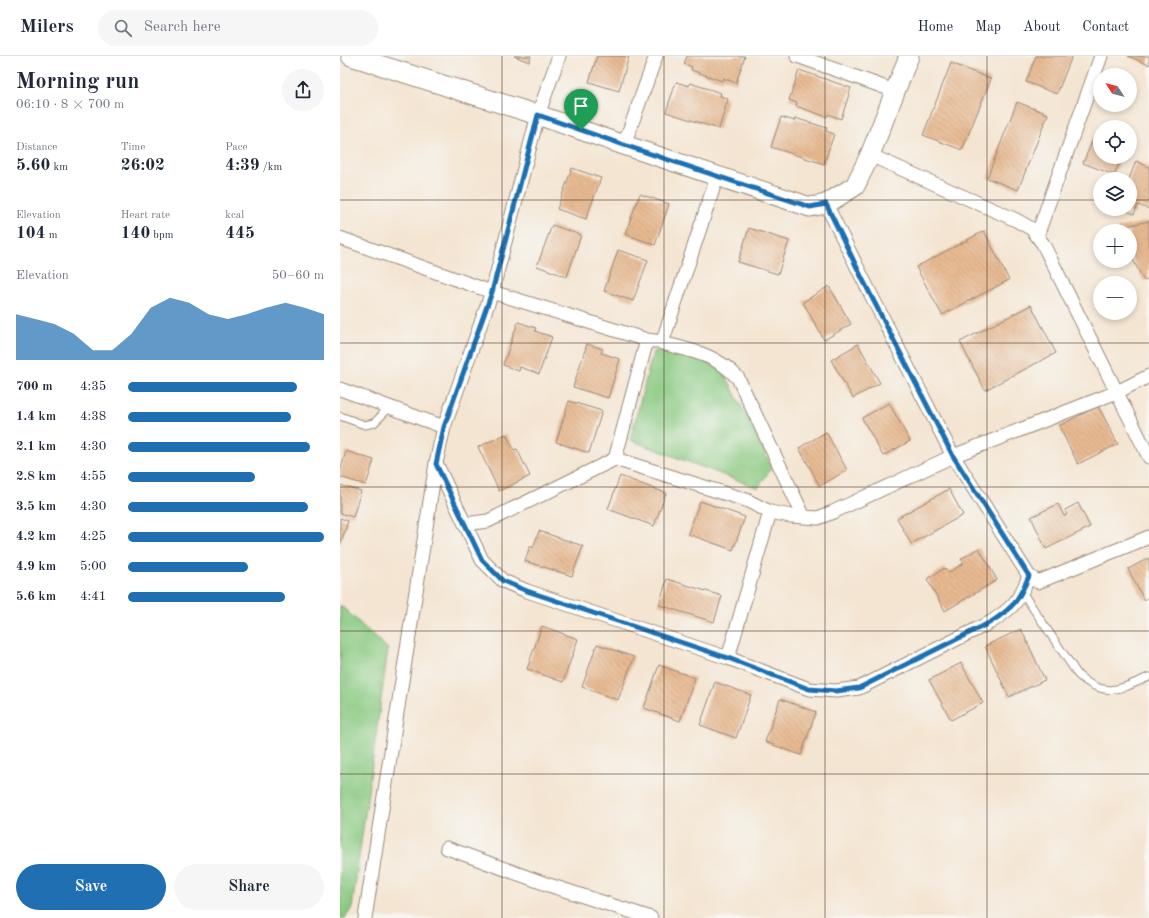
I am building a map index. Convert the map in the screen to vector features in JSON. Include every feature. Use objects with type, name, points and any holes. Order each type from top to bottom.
[{"type":"street","points":[[351,56],[382,61],[717,177],[810,207],[826,204],[855,186],[870,155],[909,56]]},
{"type":"street","points":[[365,918],[436,464],[444,427],[492,292],[538,115],[559,56]]},
{"type":"street","points":[[624,145],[656,56]]},
{"type":"street","points":[[797,56],[815,59],[896,91]]},
{"type":"street","points":[[1036,236],[1101,56]]},
{"type":"street","points":[[870,155],[1016,220],[1032,229],[1046,251],[1149,458]]},
{"type":"street","points":[[662,343],[717,177]]},
{"type":"street","points":[[826,204],[953,456],[1029,576],[1038,582],[1149,537]]},
{"type":"street","points":[[340,238],[492,292],[647,340],[706,355],[719,361],[730,368],[738,378],[804,517]]},
{"type":"street","points":[[615,459],[647,340]]},
{"type":"street","points":[[466,524],[488,521],[615,459],[746,500],[770,512],[818,518],[953,456],[1117,392],[1149,376]]},
{"type":"street","points":[[340,390],[444,427]]},
{"type":"street","points":[[436,464],[482,560],[503,581],[590,613],[728,658],[809,689],[836,691],[859,688],[991,622],[1007,612],[1016,602],[1029,576]]},
{"type":"street","points":[[728,658],[770,512]]},
{"type":"street","points":[[447,848],[549,885],[651,918]]},
{"type":"lane","points":[[340,416],[365,425],[374,423],[390,407]]},
{"type":"lane","points":[[1022,592],[1078,675],[1087,683],[1098,689],[1108,690],[1122,688],[1149,677]]},
{"type":"green space","points":[[667,349],[709,363],[723,370],[772,467],[758,488],[630,440],[653,352]]},
{"type":"green space","points":[[340,605],[388,649],[352,908],[345,918],[340,918]]},
{"type":"building","points":[[514,56],[531,56],[529,62]]},
{"type":"building","points":[[597,56],[629,56],[619,91],[589,82]]},
{"type":"building","points":[[687,56],[745,56],[736,83],[723,78],[722,81],[691,70],[692,67],[684,64]]},
{"type":"building","points":[[1036,56],[1072,56],[1057,94],[1026,82]]},
{"type":"building","points":[[1128,56],[1149,56],[1149,65]]},
{"type":"building","points":[[951,63],[991,79],[962,150],[923,135]]},
{"type":"building","points":[[799,70],[851,88],[841,119],[828,114],[827,117],[796,106],[797,103],[789,100]]},
{"type":"building","points":[[676,82],[689,86],[690,83],[721,93],[720,96],[728,99],[719,129],[666,112]]},
{"type":"building","points":[[1017,102],[1048,114],[1018,190],[987,178]]},
{"type":"building","points":[[781,117],[795,121],[795,118],[827,128],[826,131],[834,134],[824,164],[771,147]]},
{"type":"building","points":[[1093,139],[1093,164],[1119,164],[1115,172],[1106,172],[1083,163]]},
{"type":"building","points":[[1137,161],[1149,167],[1149,209],[1138,205],[1137,207],[1137,172],[1132,172]]},
{"type":"building","points":[[572,168],[601,178],[586,219],[557,209]]},
{"type":"building","points":[[640,194],[669,204],[655,245],[625,234]]},
{"type":"building","points":[[1149,221],[1149,278],[1144,281],[1137,268],[1137,224],[1135,224]]},
{"type":"building","points":[[552,225],[581,235],[567,277],[537,266]]},
{"type":"building","points":[[749,228],[789,241],[778,274],[738,262]]},
{"type":"building","points":[[984,231],[1009,280],[942,315],[916,267]]},
{"type":"building","points":[[618,250],[648,260],[633,301],[604,291]]},
{"type":"building","points":[[829,286],[851,324],[824,340],[803,302]]},
{"type":"building","points":[[1031,305],[1056,353],[985,390],[960,342]]},
{"type":"building","points":[[518,322],[536,328],[535,331],[552,337],[539,374],[520,367],[519,371],[503,365]]},
{"type":"building","points":[[587,344],[603,349],[601,353],[620,359],[608,398],[573,387]]},
{"type":"building","points":[[858,344],[880,383],[853,398],[831,360]]},
{"type":"building","points":[[569,401],[602,411],[589,453],[556,442]]},
{"type":"building","points":[[889,403],[910,441],[883,456],[862,418]]},
{"type":"building","points":[[1098,406],[1118,444],[1078,464],[1059,426]]},
{"type":"building","points":[[826,432],[847,470],[820,486],[799,448]]},
{"type":"building","points":[[506,434],[514,450],[517,449],[530,476],[499,491],[478,447]]},
{"type":"building","points":[[346,451],[374,460],[366,485],[340,477]]},
{"type":"building","points":[[620,476],[666,493],[654,526],[608,509]]},
{"type":"building","points":[[340,485],[361,491],[353,517],[340,513]]},
{"type":"building","points":[[949,489],[963,515],[911,544],[897,518]]},
{"type":"building","points":[[700,501],[745,517],[733,550],[688,534]]},
{"type":"building","points":[[1078,503],[1090,527],[1046,549],[1031,517],[1058,504],[1064,516],[1067,515],[1065,510]]},
{"type":"building","points":[[340,518],[348,521],[340,545]]},
{"type":"building","points":[[539,531],[583,546],[572,576],[525,561],[530,546],[533,548]]},
{"type":"building","points":[[979,548],[997,580],[945,611],[927,579],[945,568],[948,573],[964,563],[961,559]]},
{"type":"building","points":[[1149,558],[1149,597],[1144,600],[1128,569]]},
{"type":"building","points":[[667,579],[722,596],[714,622],[659,605]]},
{"type":"building","points":[[542,626],[578,639],[563,682],[527,669]]},
{"type":"building","points":[[1021,629],[1045,680],[1009,697],[985,646]]},
{"type":"building","points":[[597,644],[634,657],[618,700],[582,687]]},
{"type":"building","points":[[961,663],[983,703],[951,720],[929,680]]},
{"type":"building","points":[[659,665],[695,678],[680,721],[644,708]]},
{"type":"building","points":[[715,682],[751,695],[736,738],[700,725]]},
{"type":"building","points":[[780,699],[816,712],[801,755],[765,742]]},
{"type":"route","points":[[538,115],[581,130],[717,177],[810,207],[826,204],[953,456],[1029,576],[1016,602],[1007,612],[991,622],[859,688],[836,691],[809,689],[728,658],[527,591],[503,581],[482,560],[436,464],[444,427],[492,292],[538,115]]}]
